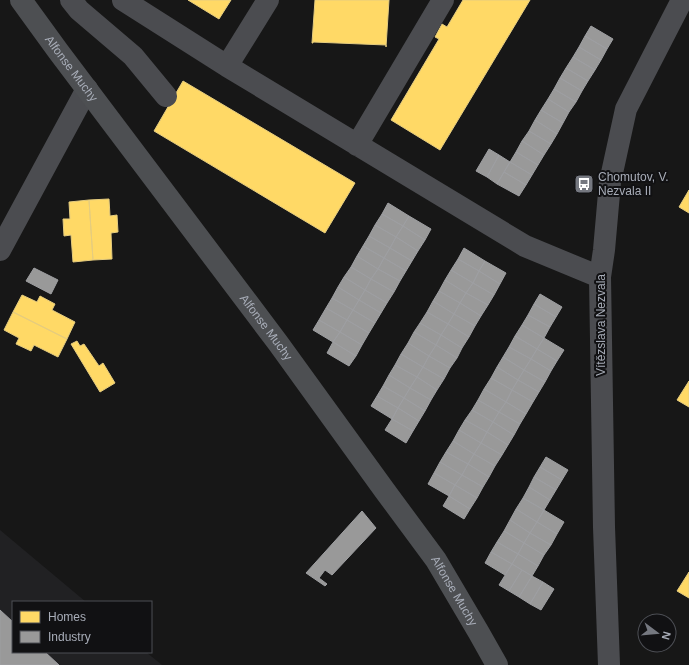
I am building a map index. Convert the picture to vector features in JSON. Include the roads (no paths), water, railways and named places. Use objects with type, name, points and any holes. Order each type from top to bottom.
[{"type":"main road","name":"Alfonse Muchy","points":[[21,0],[278,343],[384,491],[436,560],[497,665]]},
{"type":"street","points":[[71,0],[78,10],[133,56],[166,96]]},
{"type":"street","points":[[123,0],[227,66],[525,246],[600,277]]},
{"type":"street","points":[[227,66],[268,0]]},
{"type":"street","points":[[358,145],[443,0]]},
{"type":"street","name":"Vítězslava Nezvala","points":[[609,665],[604,527],[600,277],[610,182],[626,109],[682,0]]},
{"type":"street","points":[[0,250],[87,89]]},
{"type":"place","name":"Chomutov, V. Nezvala II","points":[[584,184]]}]
